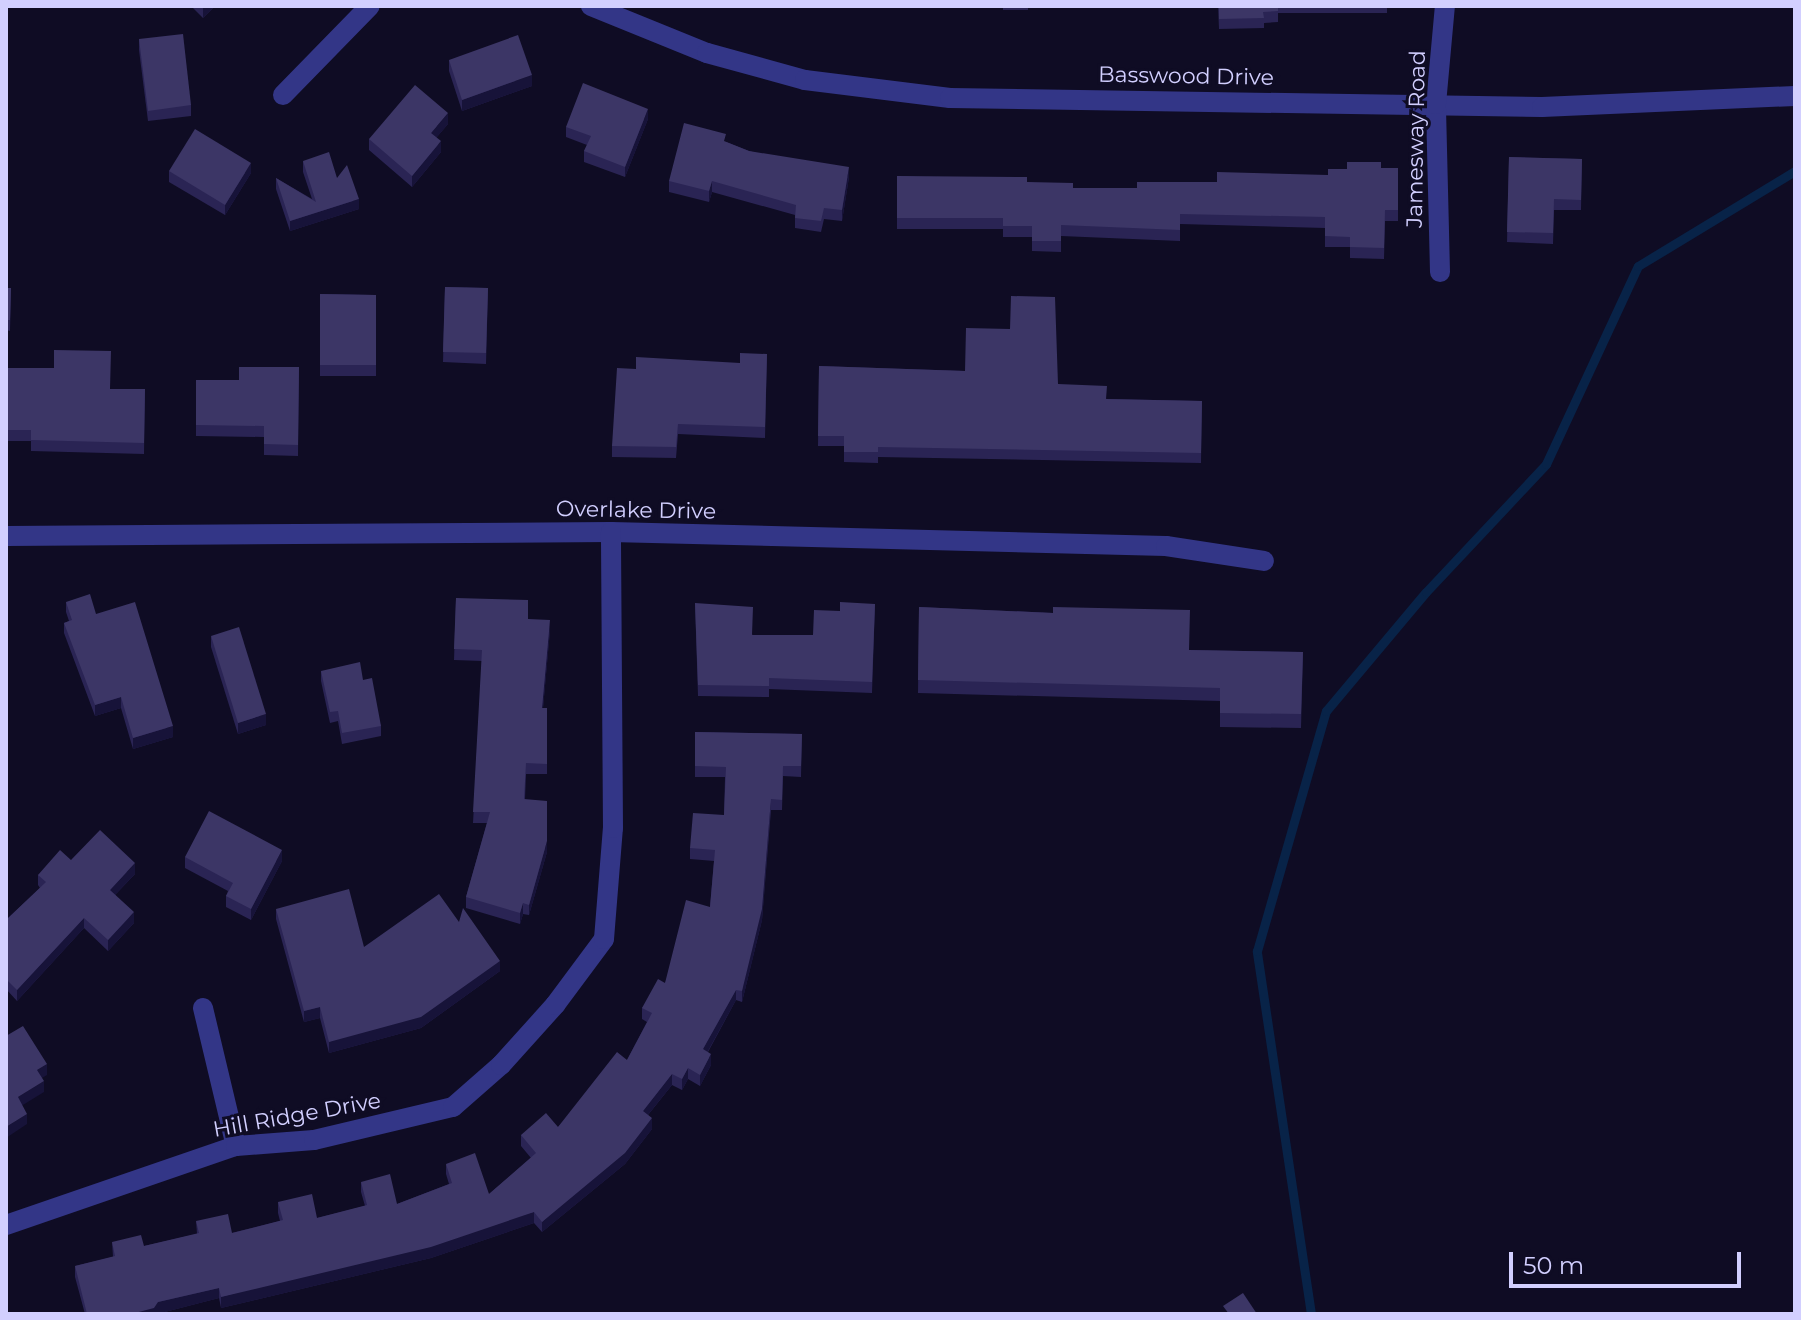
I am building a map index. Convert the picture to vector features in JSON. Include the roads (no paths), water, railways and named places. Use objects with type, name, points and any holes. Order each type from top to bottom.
[{"type":"street","points":[[283,95],[370,6]]},
{"type":"street","name":"Basswood Drive","points":[[591,6],[707,53],[805,80],[950,98],[1542,107],[1795,96]]},
{"type":"street","name":"Jamesway Road","points":[[1440,272],[1436,104],[1445,6]]},
{"type":"street","name":"Overlake Drive","points":[[6,536],[611,532],[1166,546],[1264,561]]},
{"type":"street","name":"Hill Ridge Drive","points":[[6,1225],[236,1146],[314,1140],[453,1107],[555,1005],[604,939],[613,828],[611,532]]},
{"type":"street","points":[[203,1008],[236,1146]]},
{"type":"waterway","points":[[1311,1314],[1257,951],[1326,711],[1426,592],[1546,464],[1638,266],[1795,171]]}]
